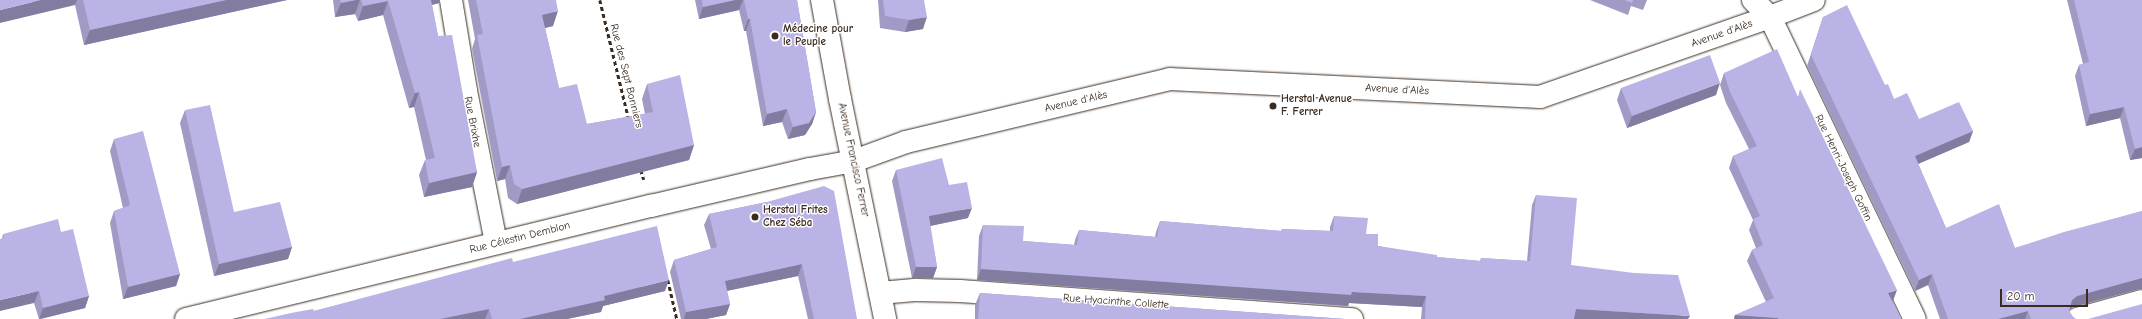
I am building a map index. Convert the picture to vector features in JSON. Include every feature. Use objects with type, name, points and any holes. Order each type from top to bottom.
[{"type":"street","name":"Rue Brixhe","points":[[451,0],[466,91],[496,243]]},
{"type":"street","name":"Avenue Francisco Ferrer","points":[[822,0],[840,99],[854,161],[885,319]]},
{"type":"street","name":"Rue Henri-Joseph Goffin","points":[[1753,0],[1770,17],[1915,319]]},
{"type":"street","name":"Avenue d'Alès","points":[[854,161],[906,142],[1170,79],[1540,97],[1770,17],[1814,0]]},
{"type":"street","name":"Rue Célestin Demblon","points":[[186,319],[810,168],[854,161]]},
{"type":"street","name":"Rue Hyacinthe Collette","points":[[880,293],[917,290],[960,291],[1352,319]]},
{"type":"street","points":[[2076,319],[2142,301]]},
{"type":"path","name":"Rue des Sept Bonniers","points":[[600,0],[630,123]]},
{"type":"path","points":[[641,168],[650,206]]},
{"type":"path","points":[[667,279],[677,319]]},
{"type":"building","points":[[0,0],[41,0],[0,10]]},
{"type":"building","points":[[83,0],[226,0],[90,30]]},
{"type":"building","points":[[340,0],[356,0],[341,3]]},
{"type":"building","points":[[361,0],[431,0],[438,36],[452,35],[477,172],[429,183],[425,160],[435,158],[419,92],[415,93],[388,1],[363,6]]},
{"type":"building","points":[[476,0],[556,0],[558,11],[542,15],[559,88],[577,84],[587,124],[653,112],[647,84],[680,75],[694,145],[522,189],[514,184],[510,165],[502,167],[477,35],[483,34]]},
{"type":"building","points":[[702,0],[735,0],[703,7]]},
{"type":"building","points":[[744,0],[797,0],[816,112],[809,123],[793,127],[787,109],[767,114],[750,19],[748,19]]},
{"type":"building","points":[[883,0],[924,0],[927,17],[909,20],[885,16]]},
{"type":"building","points":[[1624,0],[1633,0],[1632,3]]},
{"type":"building","points":[[2074,0],[2142,0],[2142,147],[2135,149],[2124,107],[2090,114],[2079,65],[2089,62]]},
{"type":"building","points":[[1847,5],[1885,85],[1888,84],[1894,99],[1907,93],[1919,119],[1959,102],[1973,131],[1915,156],[1946,228],[1999,204],[2015,248],[2064,232],[2142,211],[2142,278],[2077,296],[2072,300],[2069,311],[2076,319],[2031,319],[2028,311],[1998,319],[1948,319],[1932,274],[1919,280],[1811,55],[1823,17]]},
{"type":"building","points":[[1777,49],[1798,97],[1800,89],[1897,290],[1888,293],[1901,318],[1900,319],[1778,319],[1735,315],[1774,298],[1752,250],[1763,245],[1753,219],[1760,216],[1733,156],[1757,146],[1730,92],[1724,73]]},
{"type":"building","points":[[1710,55],[1720,83],[1632,116],[1621,88]]},
{"type":"building","points":[[210,105],[234,212],[280,202],[292,247],[219,264],[185,110]]},
{"type":"building","points":[[143,131],[180,274],[128,287],[114,211],[130,205],[114,139]]},
{"type":"building","points":[[942,158],[949,185],[967,182],[972,208],[929,216],[937,267],[916,267],[896,170]]},
{"type":"building","points":[[824,186],[834,191],[857,319],[814,319],[802,264],[725,281],[730,304],[686,312],[674,260],[717,247],[709,214],[767,202]]},
{"type":"building","points":[[1536,195],[1577,198],[1571,265],[1634,273],[1678,275],[1690,316],[1576,309],[1574,319],[1425,319],[1426,296],[1352,292],[1351,295],[981,269],[983,225],[1024,226],[1023,241],[1077,245],[1079,230],[1157,237],[1160,221],[1282,231],[1282,229],[1333,231],[1334,216],[1368,218],[1366,234],[1378,234],[1378,246],[1437,255],[1437,257],[1481,261],[1481,258],[1530,261]]},
{"type":"building","points":[[58,219],[61,232],[73,229],[89,296],[43,308],[39,291],[0,300],[0,239],[4,238],[3,234]]},
{"type":"building","points":[[657,226],[669,280],[604,296],[605,300],[520,319],[492,319],[489,309],[440,319],[265,319],[313,309],[314,311],[512,258],[513,262]]},
{"type":"building","points":[[980,293],[1345,319],[978,319]]},
{"type":"building","points":[[2142,304],[2142,319],[2088,319]]},
{"type":"place","name":"Médecine pour le Peuple","points":[[775,36]]},
{"type":"place","name":"Herstal Avenue F. Ferrer","points":[[1273,106]]},
{"type":"place","name":"Herstal Frites Chez Séba","points":[[755,217]]}]
